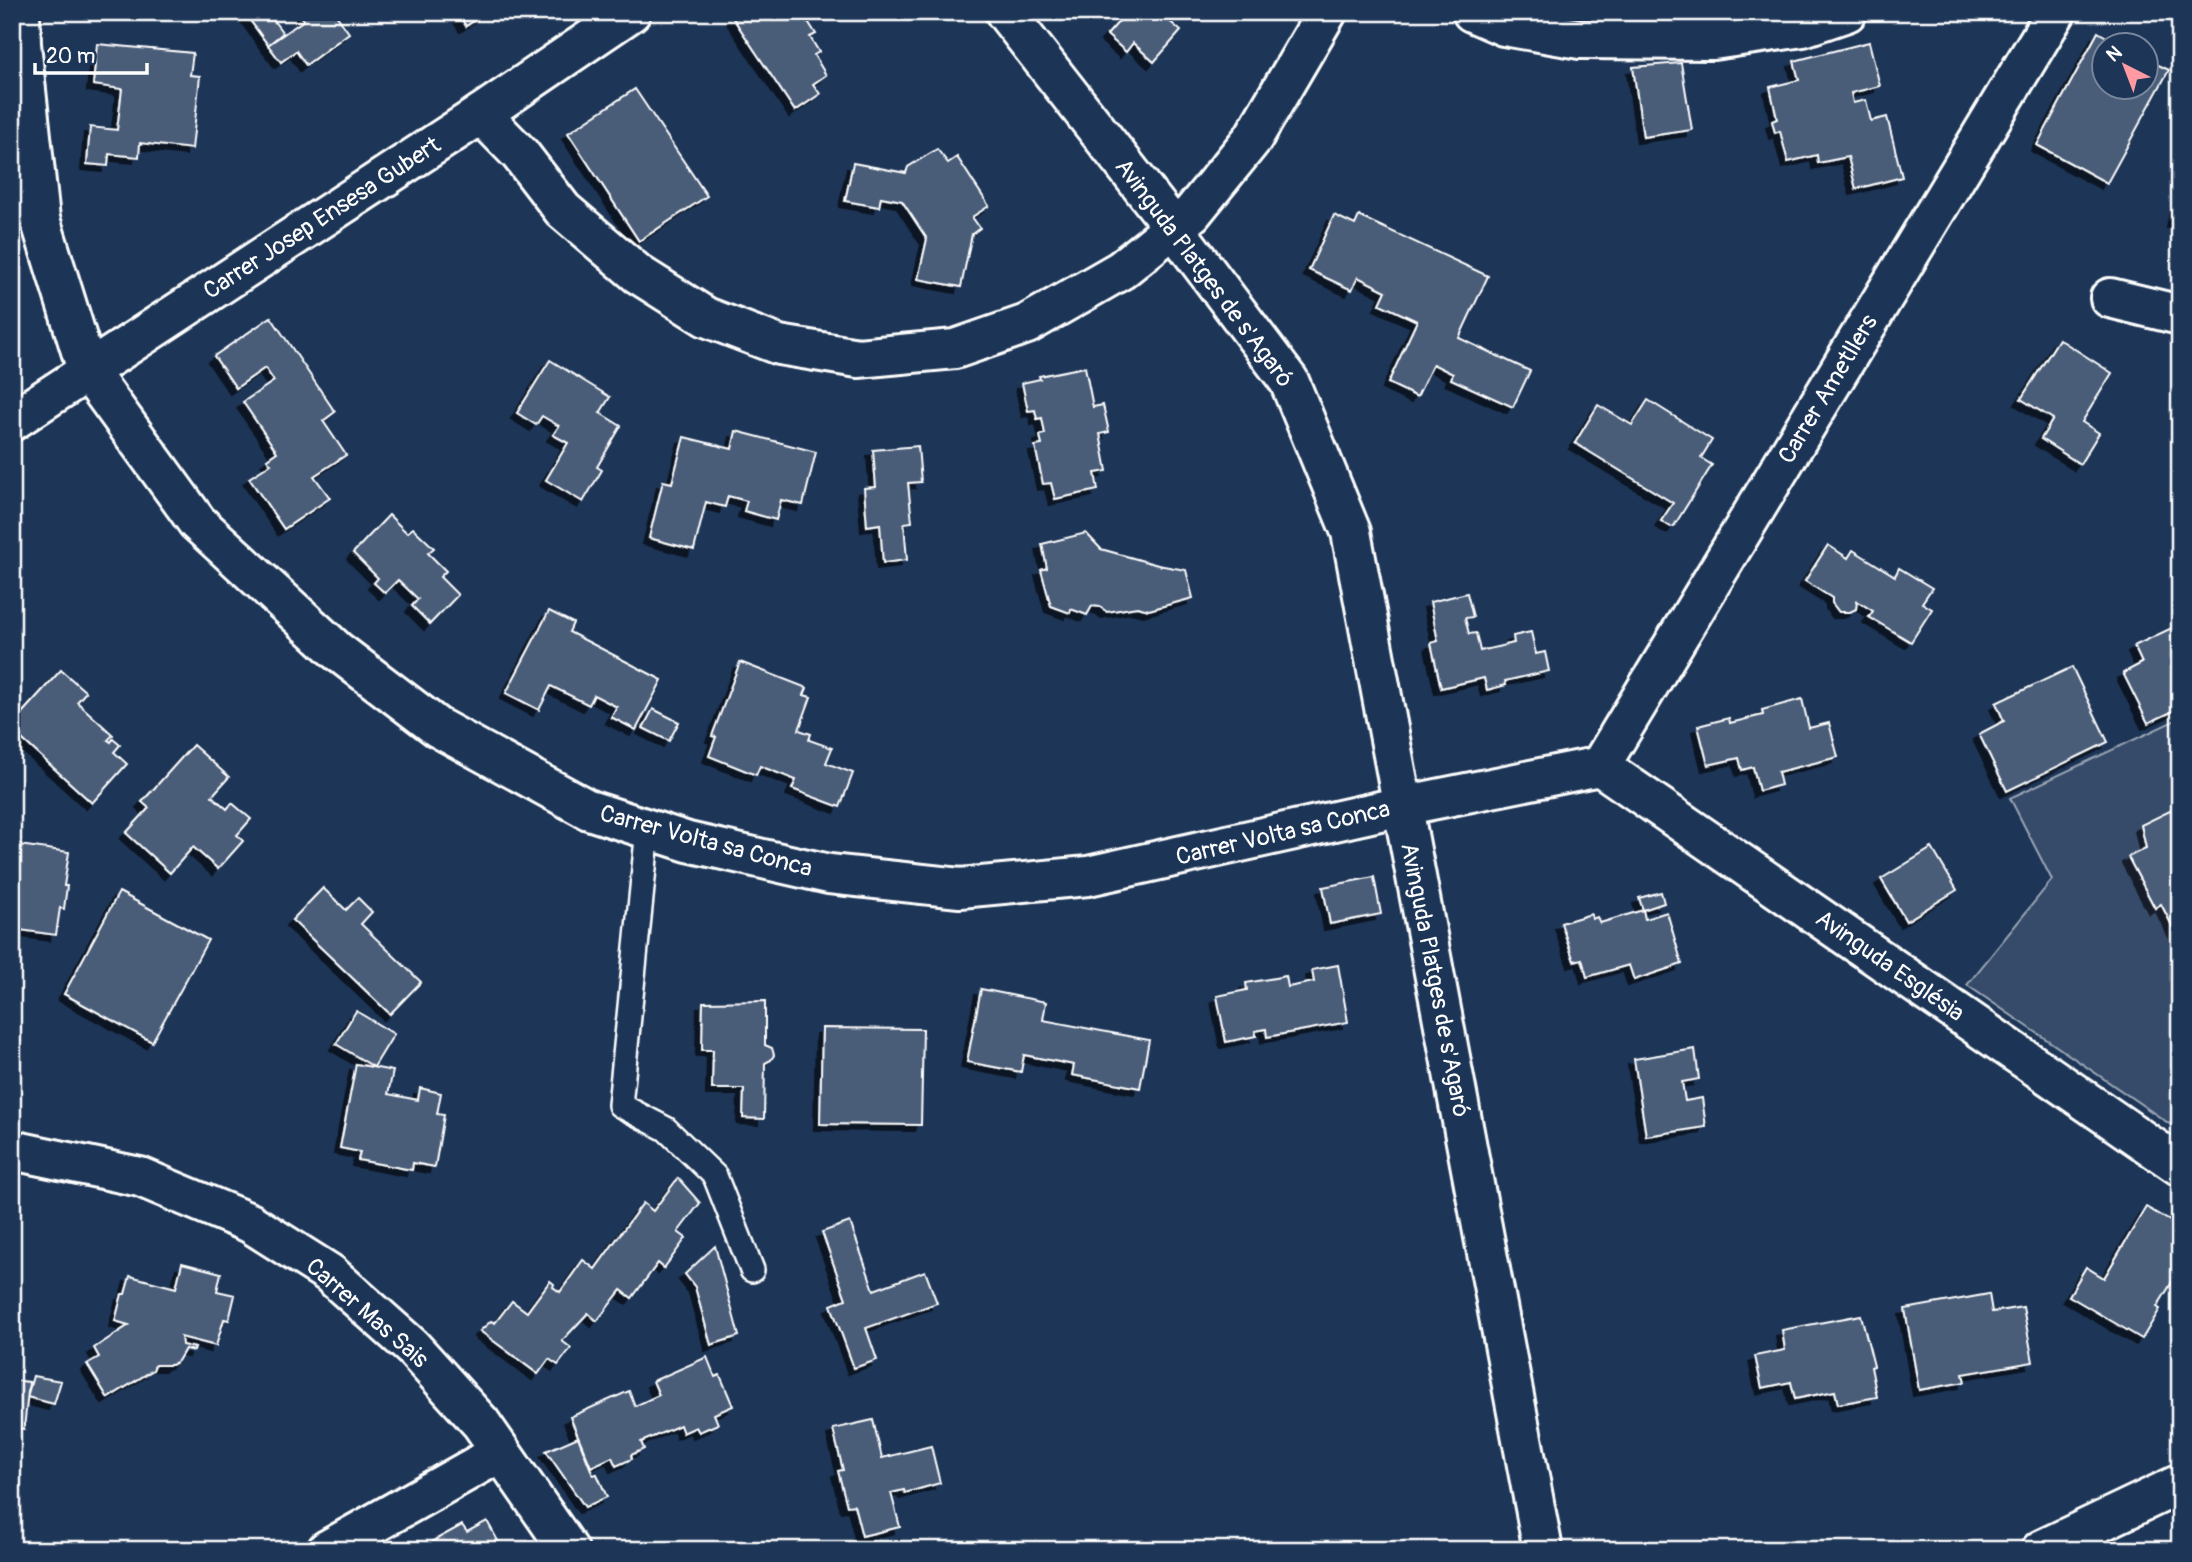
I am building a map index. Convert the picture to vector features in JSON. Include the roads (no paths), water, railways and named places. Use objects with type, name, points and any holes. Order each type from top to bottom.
[{"type":"street","name":"Carrer Volta sa Conca","points":[[20,12],[40,219],[87,370],[197,522],[336,650],[437,727],[589,810],[688,842],[829,874],[960,888],[1088,876],[1402,806],[1600,766]]},
{"type":"street","name":"Carrer Josep Ensesa Gubert","points":[[12,421],[481,114],[631,12]]},
{"type":"street","name":"Avinguda Platges de s'Agaró","points":[[1006,12],[1174,228],[1289,382],[1351,532],[1543,1550]]},
{"type":"street","points":[[481,114],[520,155],[563,210],[638,274],[706,317],[779,345],[858,358],[955,349],[1027,324],[1121,270],[1192,213],[1252,138],[1327,12]]},
{"type":"street","points":[[1472,12],[1504,26],[1580,39],[1713,40],[1803,27],[1847,12]]},
{"type":"street","name":"Carrer Ametllers","points":[[1600,766],[2056,12]]},
{"type":"street","points":[[2110,298],[2180,315]]},
{"type":"street","name":"Avinguda Església","points":[[1600,766],[2180,1166]]},
{"type":"street","name":"Carrer Mas Sais","points":[[12,1150],[140,1177],[250,1223],[329,1273],[412,1347],[481,1423],[569,1550]]},
{"type":"street","points":[[327,1550],[501,1452]]},
{"type":"street","points":[[2041,1550],[2180,1484]]},
{"type":"lane","points":[[648,829],[620,1105],[666,1129],[715,1175],[752,1270]]}]
